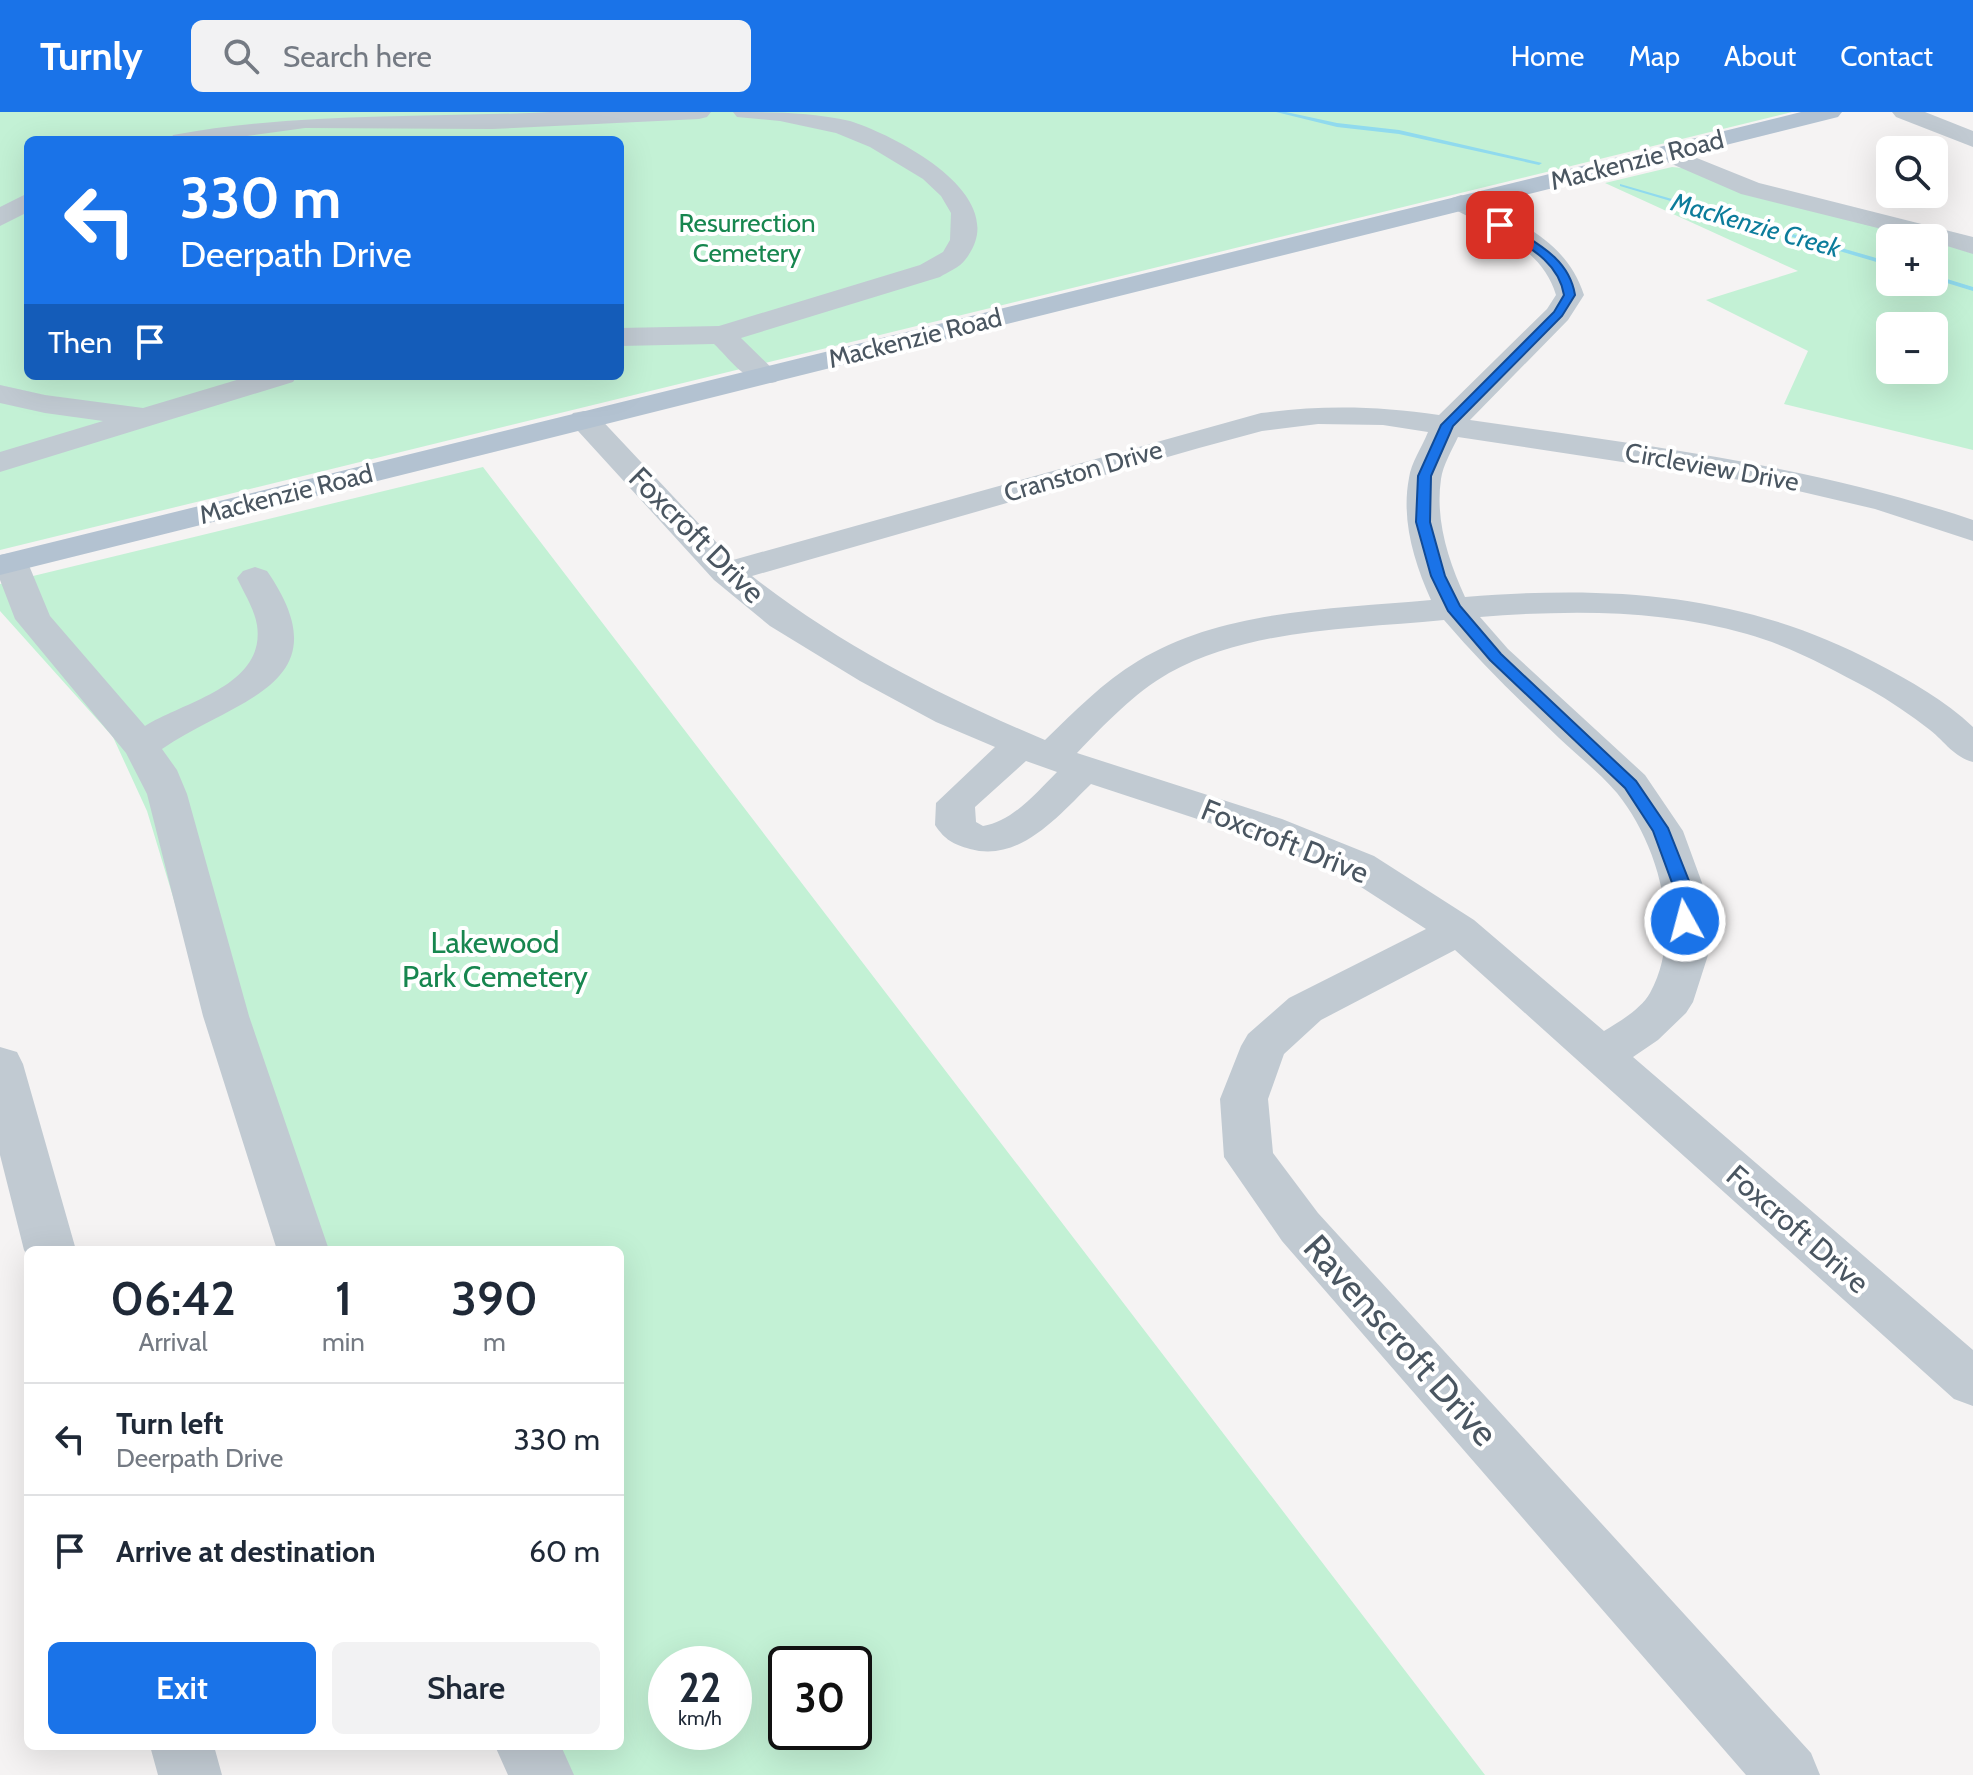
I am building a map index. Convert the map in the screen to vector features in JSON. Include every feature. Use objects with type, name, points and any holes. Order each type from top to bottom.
[{"type":"main road","name":"Mackenzie Road","points":[[5,564],[1830,112]]},
{"type":"street","points":[[208,136],[305,121],[461,124],[699,112]]},
{"type":"street","points":[[624,337],[721,335],[930,271],[954,257],[963,240],[964,213],[951,192],[932,174],[907,157],[843,127],[780,114],[745,112]]},
{"type":"street","points":[[1904,112],[1973,140]]},
{"type":"street","points":[[1667,153],[1750,189],[1973,246]]},
{"type":"street","points":[[0,218],[24,203]]},
{"type":"street","points":[[1461,203],[1549,256],[1567,277],[1570,295],[1558,314],[1447,425],[1425,476],[1423,522],[1438,576],[1453,608],[1495,657],[1631,784],[1662,831],[1684,891],[1687,952],[1670,1002],[1642,1029],[1601,1055]]},
{"type":"street","points":[[0,233],[24,228]]},
{"type":"street","points":[[721,335],[765,376]]},
{"type":"street","points":[[0,462],[269,380]]},
{"type":"street","points":[[0,394],[86,411],[149,417]]},
{"type":"street","name":"Cranston Drive","points":[[726,573],[1261,422],[1318,415],[1383,416],[1447,425]]},
{"type":"street","name":"Foxcroft Drive","points":[[584,420],[726,573],[783,618],[873,673],[950,714],[1051,757],[1267,828],[1359,866],[1459,930],[1973,1383]]},
{"type":"street","name":"Circleview Drive","points":[[1447,425],[1773,475],[1885,501],[1973,531]]},
{"type":"street","points":[[5,564],[33,619],[141,746],[157,770],[167,794],[226,1016],[302,1246]]},
{"type":"street","points":[[141,746],[160,732],[249,687],[268,670],[275,647],[275,624],[255,578]]},
{"type":"street","points":[[1051,757],[1125,687],[1155,666],[1211,643],[1270,628],[1568,599],[1640,601],[1709,612],[1763,627],[1849,661],[1914,700],[1973,750]]},
{"type":"street","name":"Ravenscroft Drive","points":[[1459,930],[1305,1009],[1264,1046],[1244,1099],[1249,1157],[1300,1227],[1788,1775]]},
{"type":"street","points":[[0,1064],[49,1246]]},
{"type":"street","points":[[183,1750],[190,1775]]},
{"type":"street","points":[[529,1750],[542,1775]]},
{"type":"green space","name":"Resurrection Cemetery","points":[[0,112],[1792,112],[0,550]]},
{"type":"green space","points":[[1672,167],[1683,168],[1881,224],[1876,224],[1876,296],[1948,296],[1948,243],[1973,251],[1973,450],[1784,404],[1808,351],[1706,300],[1798,271],[1605,183]]},
{"type":"green space","name":"Lakewood Park Cemetery","points":[[483,467],[1485,1775],[518,1775],[504,1750],[624,1750],[624,1246],[279,1246],[147,811],[113,737],[0,611],[0,584]]},
{"type":"waterway","points":[[1279,112],[1337,125],[1399,132],[1539,163]]},
{"type":"waterway","name":"MacKenzie Creek","points":[[1622,185],[1876,260]]},
{"type":"waterway","name":"MacKenzie Creek","points":[[1948,281],[1973,289]]},
{"type":"route","points":[[1500,225],[1549,256],[1567,277],[1570,295],[1558,314],[1447,425],[1425,476],[1423,522],[1438,576],[1453,608],[1495,657],[1631,784],[1662,831],[1684,891],[1685,921]]}]
